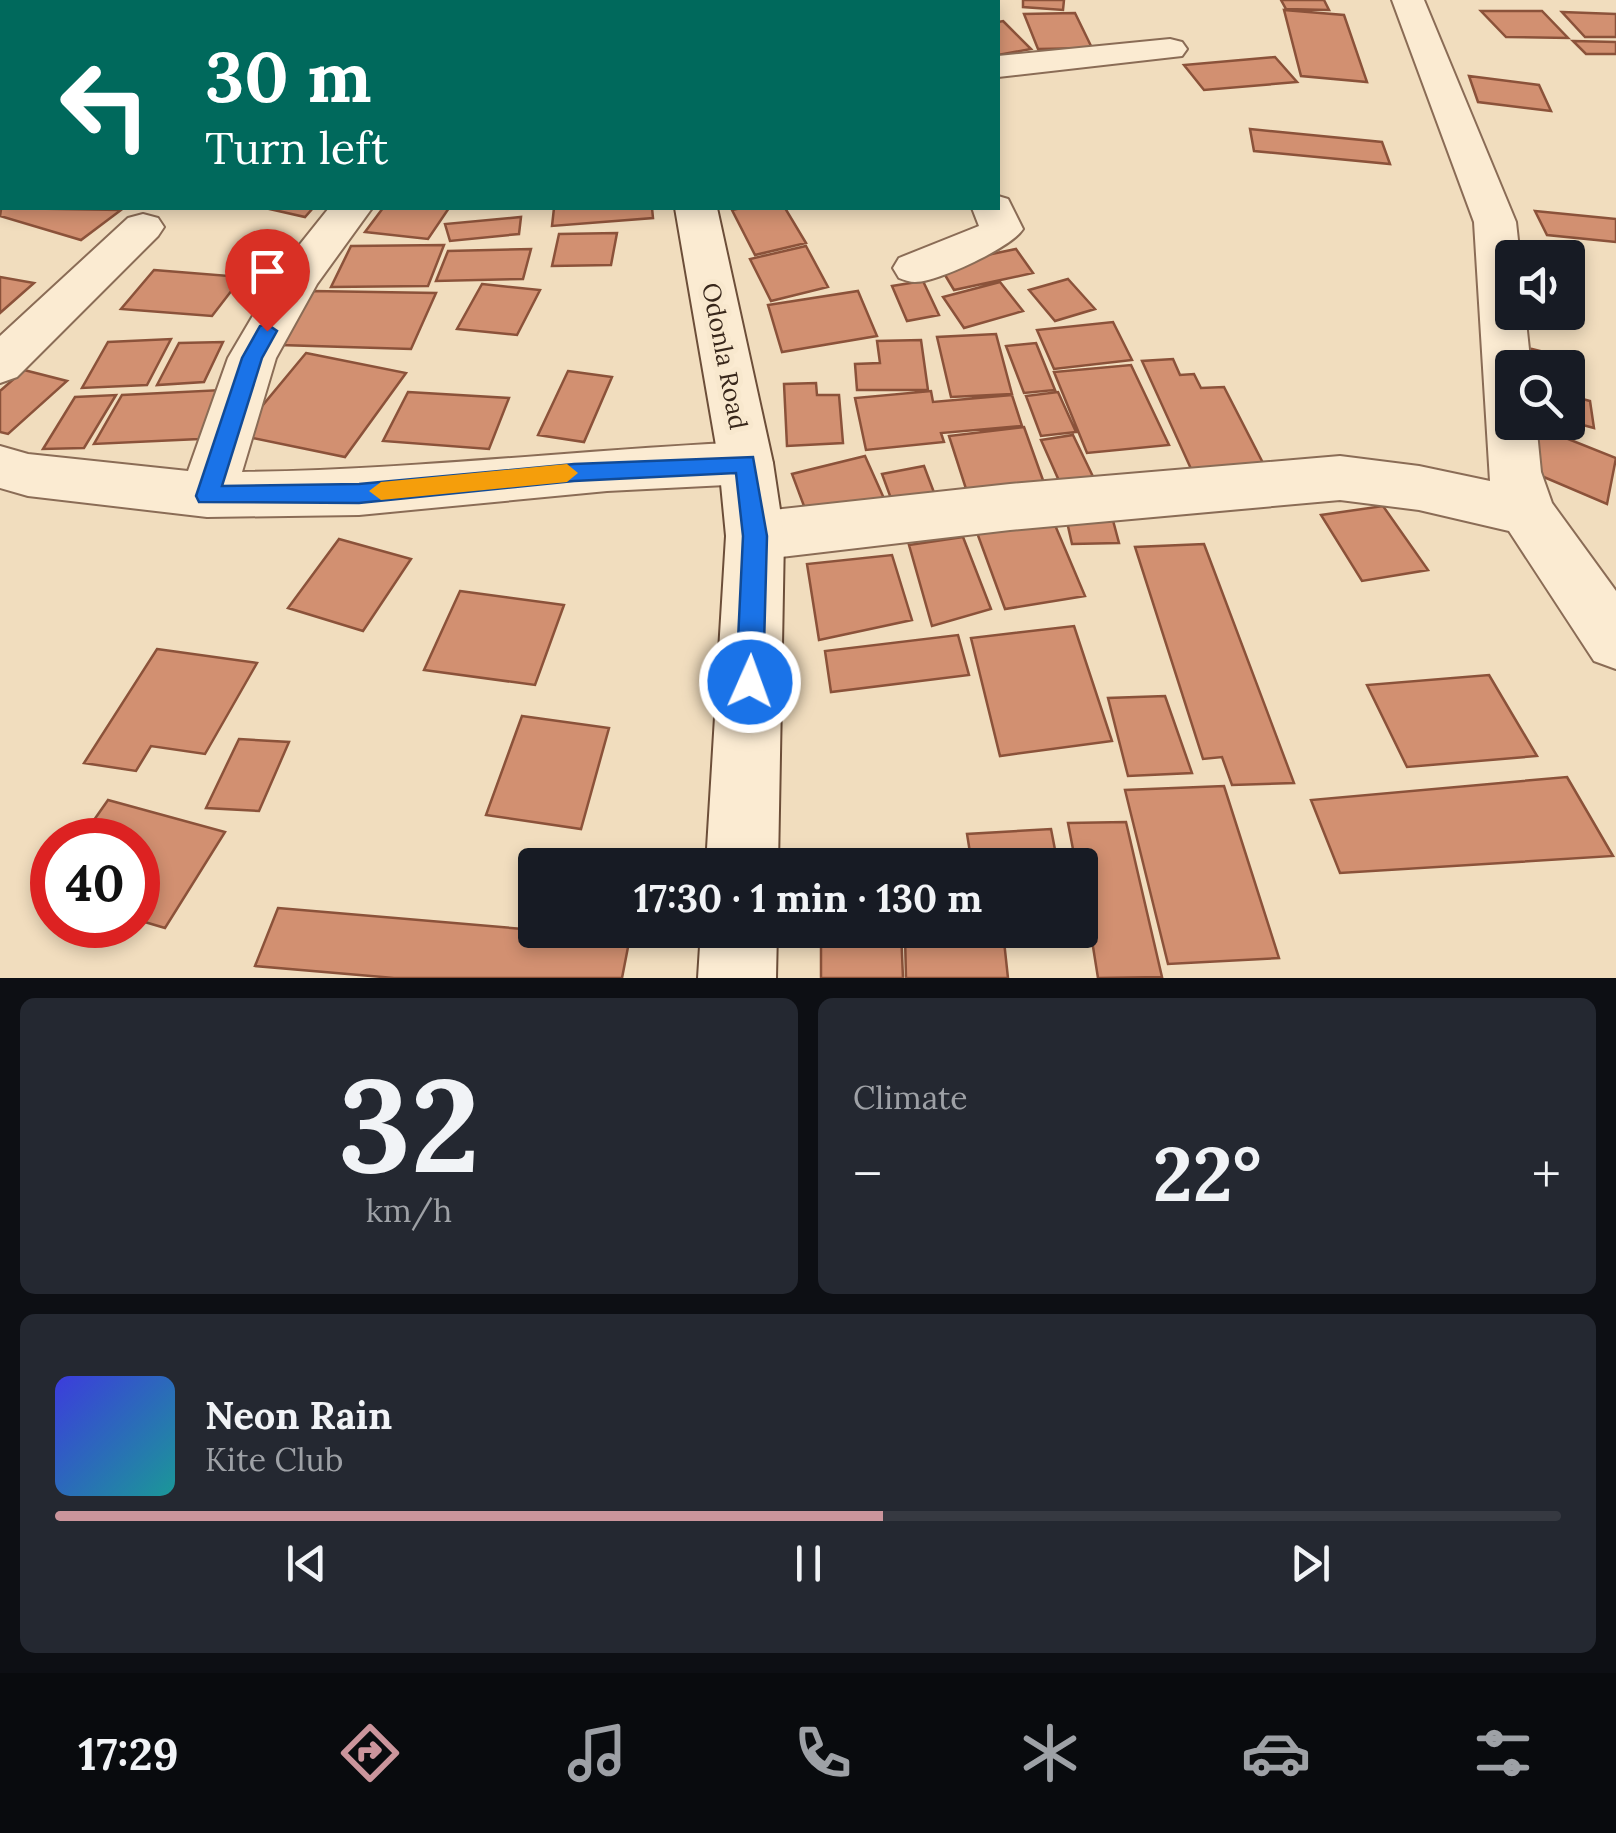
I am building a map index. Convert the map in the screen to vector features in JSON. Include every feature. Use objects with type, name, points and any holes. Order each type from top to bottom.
[{"type":"street","points":[[1413,3],[1494,222],[1514,472],[1527,512]]},
{"type":"street","points":[[1000,67],[1170,48]]},
{"type":"street","points":[[208,496],[252,358],[297,278],[348,210]]},
{"type":"street","name":"Odonla Road","points":[[696,210],[746,464],[755,536],[743,848]]},
{"type":"street","points":[[915,268],[1002,229],[994,210]]},
{"type":"street","points":[[0,364],[143,227]]},
{"type":"street","points":[[0,467],[28,475],[208,496],[359,494],[570,473],[746,464]]},
{"type":"street","points":[[755,536],[1010,507],[1340,478],[1419,488],[1527,512],[1591,564],[1616,642]]},
{"type":"street","points":[[738,978],[739,948]]},
{"type":"building","points":[[1023,0],[1064,0],[1063,10],[1023,7]]},
{"type":"building","points":[[1281,0],[1324,0],[1329,10],[1286,9]]},
{"type":"building","points":[[1284,10],[1344,15],[1367,82],[1301,76]]},
{"type":"building","points":[[1481,11],[1542,11],[1568,38],[1506,37]]},
{"type":"building","points":[[1562,12],[1616,14],[1616,37],[1585,37]]},
{"type":"building","points":[[1075,13],[1092,48],[1038,49],[1024,14]]},
{"type":"building","points":[[1003,21],[1031,49],[1000,55]]},
{"type":"building","points":[[1573,41],[1616,42],[1616,54],[1586,54]]},
{"type":"building","points":[[1275,57],[1297,82],[1204,90],[1184,65]]},
{"type":"building","points":[[1469,76],[1539,85],[1551,111],[1478,102]]},
{"type":"building","points":[[1250,129],[1382,142],[1390,164],[1254,151]]},
{"type":"building","points":[[1,210],[121,210],[81,240],[0,216]]},
{"type":"building","points":[[274,210],[311,210],[305,217]]},
{"type":"building","points":[[382,210],[448,210],[428,239],[365,232]]},
{"type":"building","points":[[554,210],[652,210],[653,218],[552,226]]},
{"type":"building","points":[[732,210],[786,210],[806,243],[755,255]]},
{"type":"building","points":[[1535,211],[1616,219],[1616,242],[1547,235]]},
{"type":"building","points":[[521,217],[519,234],[450,241],[445,224]]},
{"type":"building","points":[[617,233],[611,265],[552,266],[559,234]]},
{"type":"building","points":[[444,245],[428,286],[331,287],[351,246]]},
{"type":"building","points":[[806,246],[828,287],[771,301],[750,259]]},
{"type":"building","points":[[531,249],[523,279],[436,281],[448,251]]},
{"type":"building","points":[[1016,249],[1033,273],[954,290],[939,265]]},
{"type":"building","points":[[154,270],[242,277],[212,316],[121,309]]},
{"type":"building","points":[[0,277],[34,283],[0,313]]},
{"type":"building","points":[[1068,279],[1095,309],[1055,321],[1029,290]]},
{"type":"building","points":[[923,281],[939,315],[907,321],[892,286]]},
{"type":"building","points":[[1000,282],[1023,311],[964,328],[943,297]]},
{"type":"building","points":[[482,284],[540,290],[517,335],[457,329]]},
{"type":"building","points":[[312,291],[436,293],[411,349],[281,345]]},
{"type":"building","points":[[858,291],[877,336],[782,352],[768,305]]},
{"type":"building","points":[[1113,322],[1132,360],[1054,369],[1037,330]]},
{"type":"building","points":[[996,334],[1012,394],[951,397],[937,337]]},
{"type":"building","points":[[171,339],[147,385],[82,388],[108,342]]},
{"type":"building","points":[[921,340],[928,390],[857,390],[855,364],[880,363],[877,341]]},
{"type":"building","points":[[223,342],[204,382],[157,385],[179,343]]},
{"type":"building","points":[[1036,343],[1055,390],[1024,393],[1006,346]]},
{"type":"building","points":[[306,353],[406,373],[345,457],[238,435]]},
{"type":"building","points":[[1173,359],[1180,375],[1194,374],[1201,388],[1224,387],[1264,465],[1192,471],[1142,361]]},
{"type":"building","points":[[1131,365],[1169,445],[1087,453],[1054,372]]},
{"type":"building","points":[[24,370],[67,381],[8,434],[0,432],[0,391]]},
{"type":"building","points":[[568,371],[612,377],[584,442],[538,435]]},
{"type":"building","points":[[816,383],[817,395],[839,395],[843,443],[787,446],[784,384]]},
{"type":"building","points":[[222,390],[199,439],[94,444],[122,395]]},
{"type":"building","points":[[931,391],[933,402],[1012,395],[1022,426],[941,433],[944,442],[866,450],[855,398]]},
{"type":"building","points":[[408,392],[509,398],[489,449],[383,441]]},
{"type":"building","points":[[1058,392],[1076,432],[1041,436],[1026,396]]},
{"type":"building","points":[[116,395],[84,448],[43,449],[75,397]]},
{"type":"building","points":[[1585,400],[1590,401],[1594,428],[1585,426]]},
{"type":"building","points":[[1024,427],[1044,483],[967,492],[949,436]]},
{"type":"building","points":[[1073,435],[1098,487],[1064,492],[1041,440]]},
{"type":"building","points":[[1534,440],[1571,440],[1616,458],[1607,504],[1525,469]]},
{"type":"building","points":[[865,456],[886,503],[810,522],[792,474]]},
{"type":"building","points":[[924,466],[938,503],[896,512],[882,474]]},
{"type":"building","points":[[1383,506],[1428,570],[1362,581],[1321,515]]},
{"type":"building","points":[[1065,513],[1111,513],[1119,543],[1072,544]]},
{"type":"building","points":[[1052,518],[1085,596],[1005,609],[976,530]]},
{"type":"building","points":[[963,537],[991,609],[932,626],[909,545]]},
{"type":"building","points":[[339,539],[411,559],[363,631],[288,608]]},
{"type":"building","points":[[1204,544],[1294,783],[1232,785],[1222,757],[1203,759],[1135,547]]},
{"type":"building","points":[[892,555],[912,620],[819,640],[807,564]]},
{"type":"building","points":[[460,591],[564,605],[535,685],[424,670]]},
{"type":"building","points":[[1074,626],[1112,741],[1000,756],[971,638]]},
{"type":"building","points":[[958,635],[969,675],[831,692],[825,651]]},
{"type":"building","points":[[157,649],[257,663],[205,754],[151,746],[136,771],[84,763]]},
{"type":"building","points":[[1489,675],[1537,756],[1407,767],[1367,685]]},
{"type":"building","points":[[1165,696],[1192,773],[1128,776],[1108,698]]},
{"type":"building","points":[[522,716],[609,728],[581,829],[486,815]]},
{"type":"building","points":[[239,739],[289,742],[259,811],[206,808]]},
{"type":"building","points":[[1567,777],[1613,856],[1340,873],[1311,800]]},
{"type":"building","points":[[1224,786],[1279,958],[1168,964],[1125,790]]},
{"type":"building","points":[[108,800],[225,832],[165,928],[160,927],[160,818],[95,818]]},
{"type":"building","points":[[1126,822],[1162,977],[1098,978],[1093,948],[1098,948],[1098,848],[1073,848],[1068,823]]},
{"type":"building","points":[[1051,829],[1055,848],[969,848],[967,834]]},
{"type":"building","points":[[278,908],[518,929],[518,948],[628,948],[622,978],[394,978],[255,966]]},
{"type":"building","points":[[821,948],[902,948],[903,978],[821,978]]},
{"type":"building","points":[[905,948],[1005,948],[1008,978],[906,978]]},
{"type":"slow traffic","points":[[381,491],[567,473]]},
{"type":"route","points":[[267,331],[252,358],[208,496],[359,494],[574,472],[746,464],[755,536],[750,682]]}]
